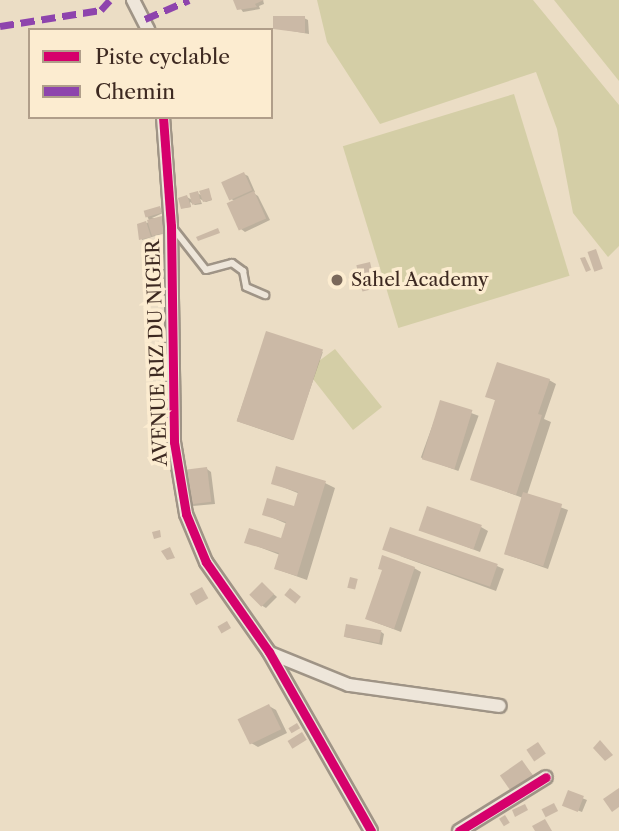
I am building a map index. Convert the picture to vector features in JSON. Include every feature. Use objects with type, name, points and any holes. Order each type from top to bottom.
[{"type":"street","points":[[133,0],[147,28]]},
{"type":"street","name":"AVENUE RIZ DU NIGER","points":[[163,119],[171,226],[174,442],[182,497],[206,562],[269,652],[371,831]]},
{"type":"street","points":[[269,652],[349,685],[499,706]]},
{"type":"street","points":[[459,831],[546,777]]},
{"type":"lane","points":[[171,226],[206,270],[232,263],[243,271],[246,287],[265,295]]},
{"type":"shaded area","points":[[317,0],[533,0],[619,105],[619,246],[608,257],[573,213],[557,129],[536,72],[380,124],[327,42]]},
{"type":"shaded area","points":[[554,0],[619,0],[619,81]]},
{"type":"shaded area","points":[[514,94],[570,276],[398,328],[343,146]]},
{"type":"shaded area","points":[[335,349],[382,407],[353,430],[313,379],[319,361]]},
{"type":"building","points":[[233,0],[264,0],[255,4],[257,7],[237,10]]},
{"type":"building","points":[[273,16],[305,16],[305,33],[273,29]]},
{"type":"building","points":[[244,172],[252,190],[229,200],[221,182]]},
{"type":"building","points":[[209,188],[212,200],[203,202],[199,191]]},
{"type":"building","points":[[198,191],[201,203],[192,205],[189,193]]},
{"type":"building","points":[[254,191],[266,218],[239,231],[227,203]]},
{"type":"building","points":[[187,195],[191,207],[181,209],[178,198]]},
{"type":"building","points":[[160,206],[162,213],[146,217],[144,211]]},
{"type":"building","points":[[162,216],[164,233],[152,236],[147,220]]},
{"type":"building","points":[[146,221],[151,237],[139,240],[137,224]]},
{"type":"building","points":[[218,228],[220,233],[198,241],[196,237]]},
{"type":"building","points":[[596,249],[603,269],[594,272],[587,252]]},
{"type":"building","points":[[585,257],[591,270],[586,272],[580,258]]},
{"type":"building","points":[[370,262],[376,288],[362,291],[356,265]]},
{"type":"building","points":[[266,331],[323,350],[294,440],[237,421]]},
{"type":"building","points":[[497,362],[550,379],[538,414],[542,415],[516,495],[470,480],[495,400],[485,397]]},
{"type":"building","points":[[440,400],[473,410],[454,469],[422,459]]},
{"type":"building","points":[[276,466],[326,481],[297,576],[274,569],[279,553],[244,543],[249,528],[281,538],[286,522],[262,515],[267,498],[294,506],[298,492],[271,484]]},
{"type":"building","points":[[207,467],[211,502],[187,505],[183,470]]},
{"type":"building","points":[[523,492],[562,504],[543,566],[504,554]]},
{"type":"building","points":[[427,506],[482,525],[473,549],[419,531]]},
{"type":"building","points":[[390,527],[498,564],[490,587],[382,550]]},
{"type":"building","points":[[160,530],[161,537],[154,539],[152,532]]},
{"type":"building","points":[[170,547],[175,558],[167,560],[161,551]]},
{"type":"building","points":[[382,555],[415,567],[394,629],[365,619],[382,570],[378,569]]},
{"type":"building","points":[[350,577],[358,579],[355,590],[347,588]]},
{"type":"building","points":[[262,582],[274,594],[261,607],[249,595]]},
{"type":"building","points":[[202,587],[208,598],[196,605],[190,594]]},
{"type":"building","points":[[290,588],[301,597],[295,604],[284,595]]},
{"type":"building","points":[[227,621],[231,628],[221,633],[217,626]]},
{"type":"building","points":[[346,624],[381,630],[379,643],[344,637]]},
{"type":"building","points":[[269,704],[281,729],[250,745],[238,719]]},
{"type":"building","points":[[297,723],[300,728],[292,733],[288,728]]},
{"type":"building","points":[[302,732],[307,740],[292,749],[288,741]]},
{"type":"building","points":[[600,740],[613,755],[605,761],[593,748]]},
{"type":"building","points":[[538,742],[546,754],[534,761],[526,750]]},
{"type":"building","points":[[522,760],[533,776],[511,791],[500,775]]},
{"type":"building","points":[[619,788],[619,807],[612,812],[603,799]]},
{"type":"building","points":[[568,790],[584,796],[578,812],[562,806]]},
{"type":"building","points":[[554,803],[558,811],[546,817],[542,809]]},
{"type":"building","points":[[525,804],[528,810],[515,817],[512,810]]},
{"type":"building","points":[[505,815],[510,823],[504,826],[499,819]]},
{"type":"building","points":[[545,819],[552,831],[535,831],[532,826]]},
{"type":"marked path","points":[[0,26],[101,10],[110,0]]},
{"type":"marked path","points":[[145,19],[189,0]]},
{"type":"cycle path","points":[[163,119],[171,226],[174,442],[186,514],[206,562],[269,652],[371,831]]},
{"type":"cycle path","points":[[459,831],[546,777]]},
{"type":"place","name":"Sahel Academy","points":[[337,280]]}]
